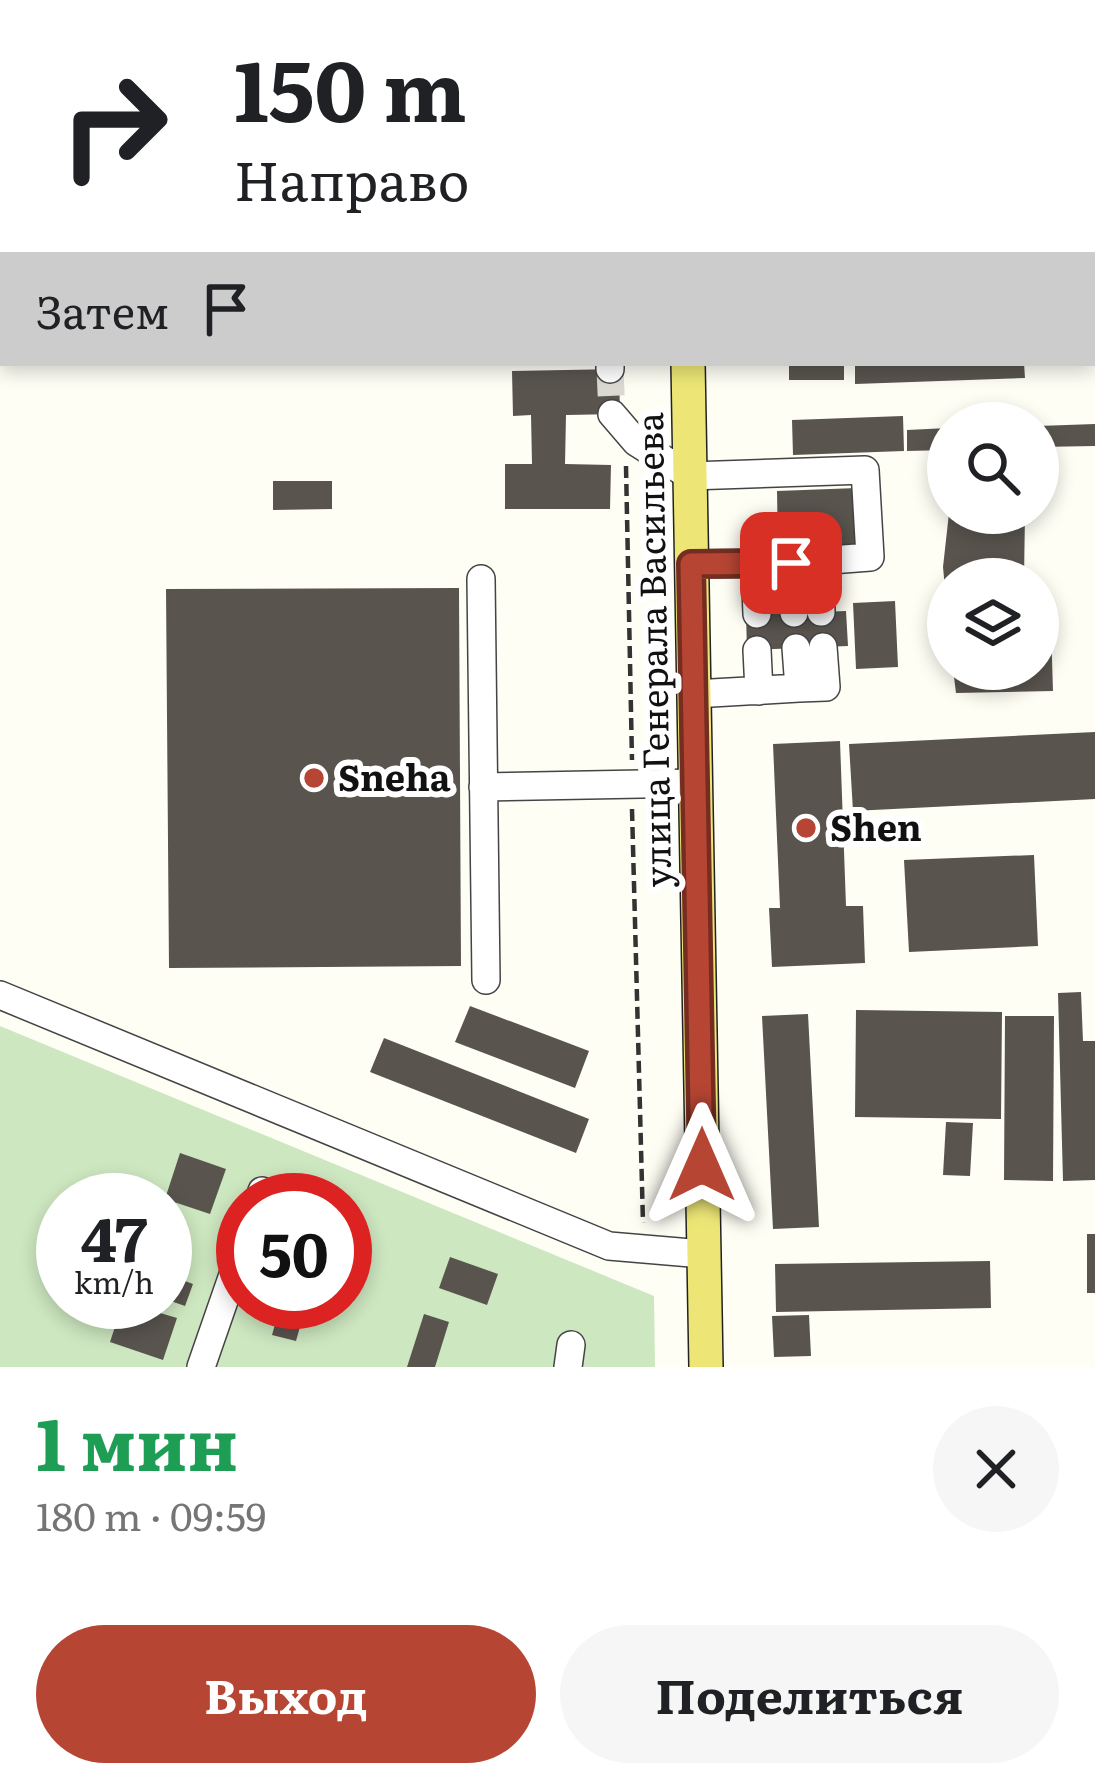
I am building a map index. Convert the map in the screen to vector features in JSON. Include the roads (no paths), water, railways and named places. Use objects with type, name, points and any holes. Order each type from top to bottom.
[{"type":"main road","name":"улица Генерала Васильева","points":[[688,366],[706,1367]]},
{"type":"lane","points":[[618,422],[636,442],[690,476],[865,470],[870,557],[691,564]]},
{"type":"lane","points":[[805,562],[807,612]]},
{"type":"lane","points":[[754,563],[757,614]]},
{"type":"lane","points":[[481,578],[486,980]]},
{"type":"lane","points":[[694,694],[799,688],[809,648]]},
{"type":"lane","points":[[757,650],[759,691]]},
{"type":"lane","points":[[483,787],[694,783]]},
{"type":"lane","points":[[0,995],[609,1246],[703,1255]]},
{"type":"lane","points":[[201,1367],[216,1324]]},
{"type":"tunnel","points":[[610,369],[612,414]]},
{"type":"place","name":"Sneha","points":[[314,778]]},
{"type":"place","name":"Shen","points":[[806,828]]}]
